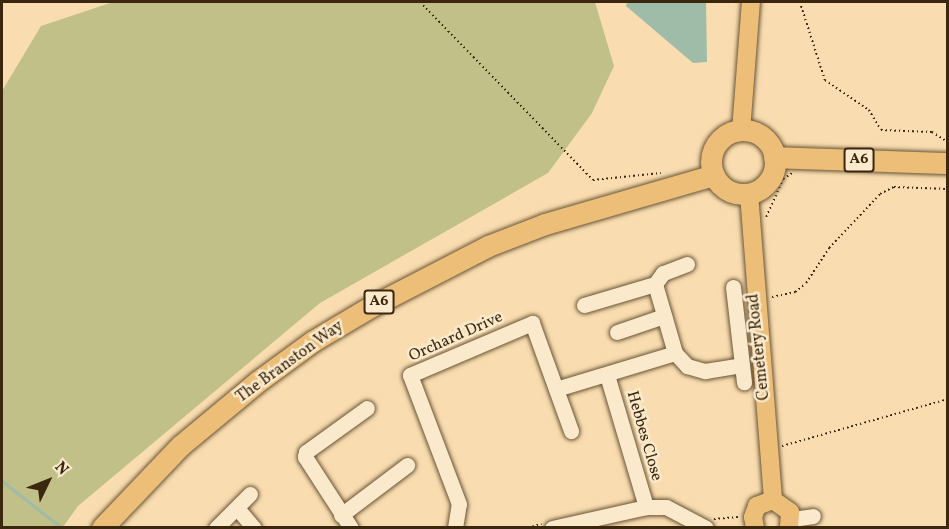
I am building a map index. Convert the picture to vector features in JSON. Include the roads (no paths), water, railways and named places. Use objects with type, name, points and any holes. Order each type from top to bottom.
[{"type":"highway","points":[[741,131],[766,140],[774,157],[772,176],[766,184],[749,194],[728,190],[714,175],[711,165],[716,146],[731,133],[741,131]]},
{"type":"highway","name":"A6","points":[[774,157],[946,156]]},
{"type":"highway","name":"The Branston Way","points":[[102,528],[180,446],[249,389],[313,341],[372,306],[488,246],[545,224],[714,175]]},
{"type":"main road","points":[[741,131],[751,2]]},
{"type":"main road","name":"Cemetery Road","points":[[749,194],[773,500]]},
{"type":"main road","points":[[751,524],[758,506],[773,500],[781,502],[790,523]]},
{"type":"street","points":[[584,305],[655,284],[663,273],[687,264]]},
{"type":"street","points":[[655,284],[675,353],[687,366],[705,371],[742,364]]},
{"type":"street","points":[[733,287],[744,382]]},
{"type":"street","points":[[617,332],[664,316]]},
{"type":"street","name":"Orchard Drive","points":[[455,528],[459,504],[410,375],[532,323],[571,431]]},
{"type":"street","points":[[556,389],[675,353]]},
{"type":"street","name":"Hebbes Close","points":[[607,375],[646,507]]},
{"type":"street","points":[[367,408],[306,452],[305,457],[335,499],[346,521],[407,465]]},
{"type":"street","points":[[216,528],[250,494]]},
{"type":"street","points":[[554,527],[646,507],[666,507],[710,523]]},
{"type":"street","points":[[237,508],[254,528]]},
{"type":"street","points":[[790,523],[813,516]]},
{"type":"waterway","points":[[2,481],[62,528]]}]
